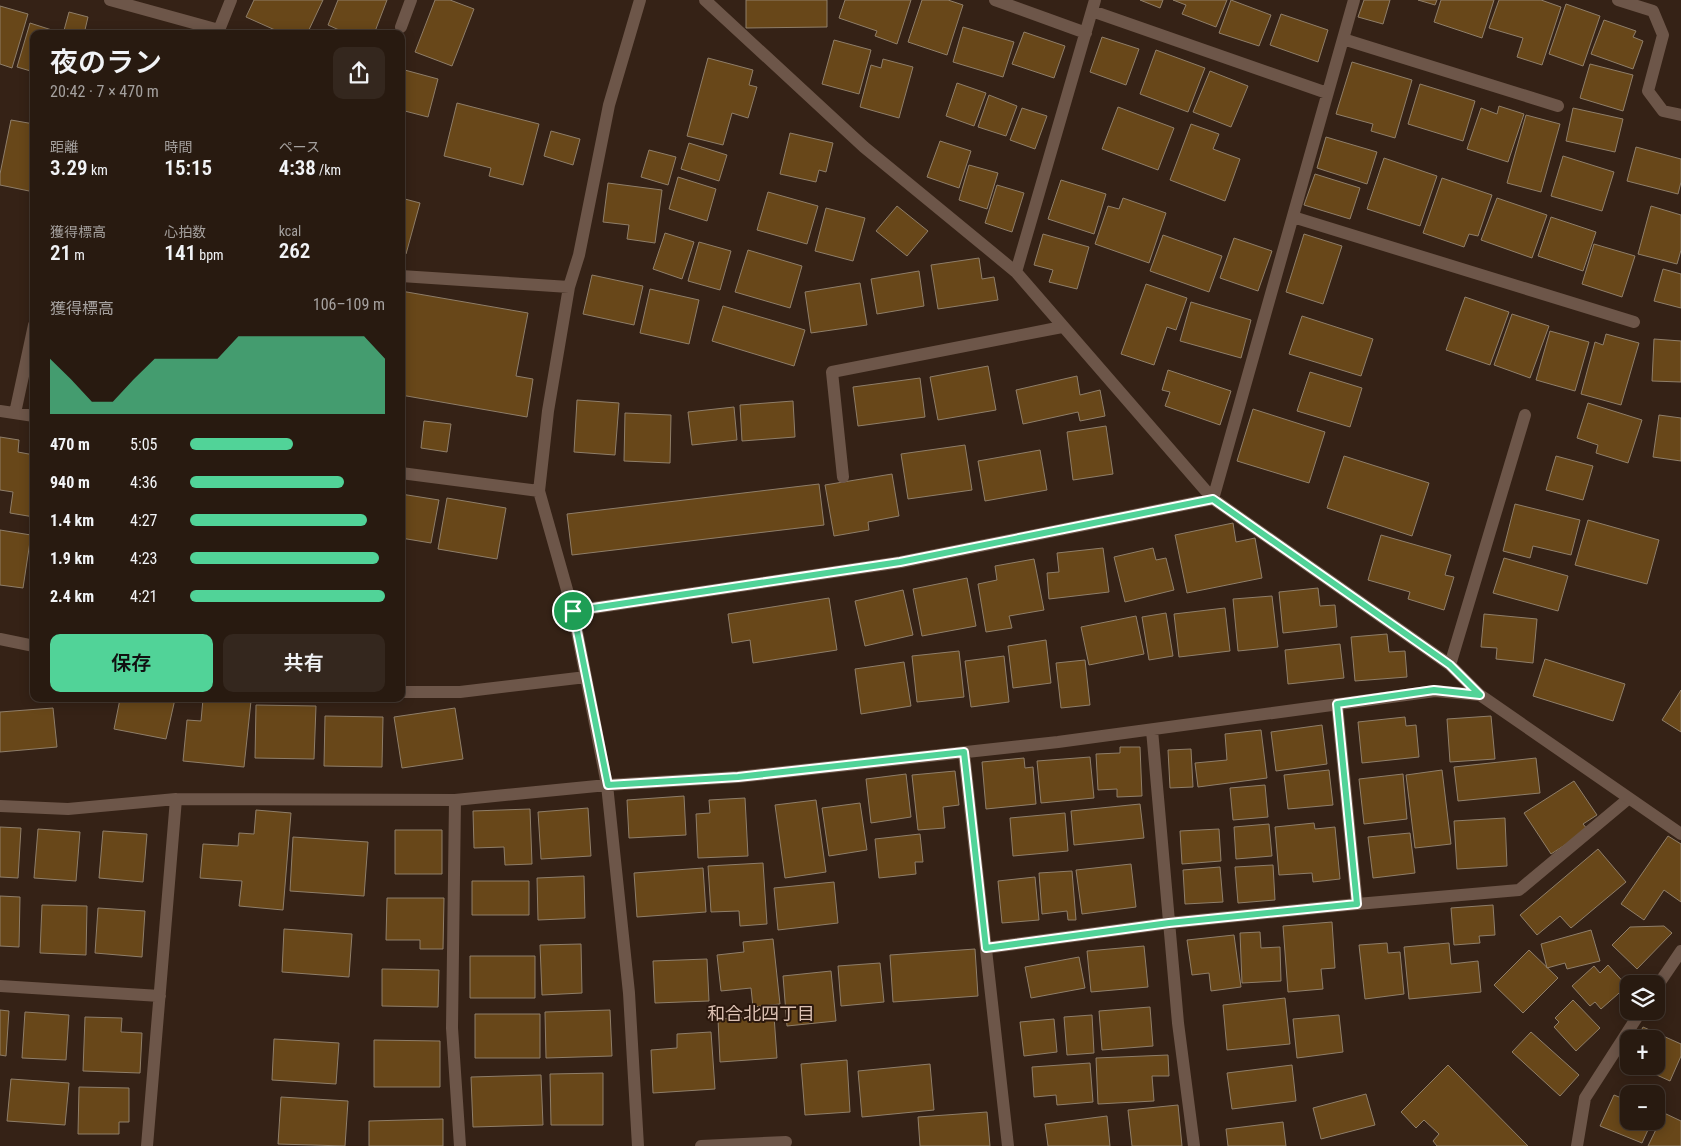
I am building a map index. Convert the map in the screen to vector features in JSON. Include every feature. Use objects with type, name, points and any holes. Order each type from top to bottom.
[{"type":"street","points":[[110,0],[219,30],[231,0]]},
{"type":"street","points":[[401,27],[411,0]]},
{"type":"street","points":[[638,1146],[629,993],[608,785],[573,611],[539,491],[548,411],[569,286],[579,255],[609,105],[640,0]]},
{"type":"street","points":[[704,0],[864,147],[1016,272],[1213,499],[1450,665],[1480,695],[1681,834]]},
{"type":"street","points":[[995,0],[1086,33]]},
{"type":"street","points":[[1213,499],[1326,93],[1354,0]]},
{"type":"street","points":[[1618,0],[1653,11],[1663,35],[1648,91],[1663,111],[1681,116]]},
{"type":"street","points":[[1016,272],[1094,6],[1326,93]]},
{"type":"street","points":[[1343,39],[1558,106]]},
{"type":"street","points":[[1293,217],[1634,322]]},
{"type":"street","points":[[405,276],[569,286]]},
{"type":"street","points":[[843,477],[832,372],[1062,327]]},
{"type":"street","points":[[15,414],[30,345]]},
{"type":"street","points":[[0,411],[30,416]]},
{"type":"street","points":[[1450,665],[1525,415]]},
{"type":"street","points":[[405,474],[539,491]]},
{"type":"street","points":[[573,611],[900,562],[1213,499]]},
{"type":"street","points":[[0,639],[30,645]]},
{"type":"street","points":[[405,692],[460,692],[586,678]]},
{"type":"street","points":[[0,806],[68,809],[176,799],[455,800],[608,785],[738,777],[964,752],[1152,730],[1434,690],[1480,695]]},
{"type":"street","points":[[1337,704],[1357,904]]},
{"type":"street","points":[[1152,730],[1178,1023],[1194,1146]]},
{"type":"street","points":[[964,752],[1008,1146]]},
{"type":"street","points":[[147,1146],[176,799]]},
{"type":"street","points":[[986,948],[1169,923],[1519,890],[1628,799]]},
{"type":"street","points":[[455,800],[452,1028],[460,1146]]},
{"type":"street","points":[[1665,975],[1681,951]]},
{"type":"street","points":[[0,986],[160,996]]},
{"type":"street","points":[[1577,1146],[1585,1098],[1635,1020]]},
{"type":"street","points":[[701,1146],[786,1142]]},
{"type":"building","points":[[254,0],[323,0],[309,30],[275,30],[246,17]]},
{"type":"building","points":[[338,0],[387,0],[376,30],[339,30],[328,25]]},
{"type":"building","points":[[435,0],[450,0],[474,9],[452,66],[415,52]]},
{"type":"building","points":[[746,0],[827,0],[827,27],[746,28]]},
{"type":"building","points":[[845,0],[911,0],[897,44],[875,36],[877,31],[839,18]]},
{"type":"building","points":[[922,0],[948,0],[963,5],[947,55],[908,42]]},
{"type":"building","points":[[1140,0],[1163,0],[1160,8]]},
{"type":"building","points":[[1173,0],[1227,0],[1216,27],[1182,14],[1186,5]]},
{"type":"building","points":[[1231,0],[1271,15],[1259,46],[1219,33]]},
{"type":"building","points":[[1364,0],[1390,0],[1383,24],[1358,17]]},
{"type":"building","points":[[1418,0],[1437,0],[1435,5]]},
{"type":"building","points":[[1441,0],[1494,0],[1482,38],[1434,22]]},
{"type":"building","points":[[1499,0],[1541,0],[1561,7],[1542,65],[1517,57],[1523,38],[1489,28]]},
{"type":"building","points":[[1566,4],[1600,16],[1583,66],[1549,54]]},
{"type":"building","points":[[0,6],[28,14],[12,68],[0,64]]},
{"type":"building","points":[[69,12],[88,17],[85,30],[64,30]]},
{"type":"building","points":[[1281,14],[1328,30],[1318,62],[1270,45]]},
{"type":"building","points":[[1604,20],[1636,31],[1633,37],[1643,41],[1633,69],[1591,54]]},
{"type":"building","points":[[30,23],[52,30],[30,30],[30,71],[17,67]]},
{"type":"building","points":[[963,27],[1014,42],[1003,77],[953,62]]},
{"type":"building","points":[[1024,32],[1065,46],[1054,78],[1012,64]]},
{"type":"building","points":[[1102,37],[1139,49],[1126,85],[1090,72]]},
{"type":"building","points":[[834,40],[871,50],[859,94],[822,84]]},
{"type":"building","points":[[1156,50],[1205,68],[1188,112],[1140,94]]},
{"type":"building","points":[[708,58],[753,70],[749,85],[757,87],[748,118],[732,113],[723,145],[687,136]]},
{"type":"building","points":[[883,59],[913,67],[899,118],[860,107],[871,65],[881,68]]},
{"type":"building","points":[[1352,62],[1412,80],[1395,138],[1371,131],[1373,124],[1336,114]]},
{"type":"building","points":[[1590,64],[1633,75],[1623,111],[1580,98]]},
{"type":"building","points":[[405,70],[438,79],[428,117],[405,111]]},
{"type":"building","points":[[1210,71],[1248,86],[1231,127],[1193,112]]},
{"type":"building","points":[[957,83],[986,93],[974,126],[946,116]]},
{"type":"building","points":[[1420,84],[1475,101],[1463,141],[1408,124]]},
{"type":"building","points":[[989,95],[1017,106],[1006,136],[978,127]]},
{"type":"building","points":[[457,103],[539,124],[523,185],[489,176],[491,168],[444,156]]},
{"type":"building","points":[[1499,106],[1524,114],[1508,162],[1467,149],[1481,108],[1497,114]]},
{"type":"building","points":[[1118,107],[1174,128],[1158,170],[1102,149]]},
{"type":"building","points":[[1022,108],[1047,116],[1035,149],[1010,140]]},
{"type":"building","points":[[1573,108],[1623,119],[1615,152],[1566,141]]},
{"type":"building","points":[[1526,115],[1560,124],[1541,192],[1507,183]]},
{"type":"building","points":[[11,120],[30,123],[30,191],[0,185],[0,174]]},
{"type":"building","points":[[1191,124],[1219,134],[1213,149],[1240,159],[1225,201],[1170,180]]},
{"type":"building","points":[[551,131],[580,139],[573,165],[544,156]]},
{"type":"building","points":[[790,133],[833,143],[826,172],[819,170],[816,182],[780,174]]},
{"type":"building","points":[[1326,137],[1377,152],[1367,184],[1317,168]]},
{"type":"building","points":[[940,141],[971,151],[959,188],[927,177]]},
{"type":"building","points":[[689,143],[727,155],[719,181],[681,169]]},
{"type":"building","points":[[1636,147],[1681,159],[1681,182],[1678,194],[1627,181]]},
{"type":"building","points":[[649,150],[676,157],[668,185],[641,177]]},
{"type":"building","points":[[1563,156],[1614,172],[1602,211],[1551,196]]},
{"type":"building","points":[[1384,158],[1437,176],[1420,226],[1367,209]]},
{"type":"building","points":[[969,165],[998,173],[987,209],[959,200]]},
{"type":"building","points":[[1315,174],[1360,188],[1350,219],[1304,205]]},
{"type":"building","points":[[678,177],[716,189],[707,221],[669,209]]},
{"type":"building","points":[[1442,178],[1492,195],[1478,236],[1469,234],[1464,247],[1423,233]]},
{"type":"building","points":[[1061,180],[1106,194],[1094,234],[1048,219]]},
{"type":"building","points":[[608,183],[662,190],[655,243],[627,239],[629,225],[603,222]]},
{"type":"building","points":[[997,185],[1024,193],[1012,232],[985,223]]},
{"type":"building","points":[[768,192],[818,206],[807,244],[757,230]]},
{"type":"building","points":[[1123,198],[1166,213],[1149,263],[1095,244],[1108,206],[1119,209]]},
{"type":"building","points":[[1497,198],[1547,215],[1532,258],[1481,240]]},
{"type":"building","points":[[405,199],[420,203],[405,254]]},
{"type":"building","points":[[897,206],[928,231],[907,256],[876,231]]},
{"type":"building","points":[[1651,206],[1681,215],[1681,250],[1677,264],[1638,254]]},
{"type":"building","points":[[826,208],[865,218],[853,261],[815,251]]},
{"type":"building","points":[[1551,217],[1596,232],[1583,271],[1538,256]]},
{"type":"building","points":[[665,233],[694,242],[682,279],[653,269]]},
{"type":"building","points":[[1043,234],[1089,247],[1077,289],[1049,282],[1053,270],[1034,265]]},
{"type":"building","points":[[1304,234],[1342,246],[1323,304],[1286,292]]},
{"type":"building","points":[[1163,235],[1222,256],[1209,292],[1150,271]]},
{"type":"building","points":[[1234,238],[1272,251],[1258,291],[1220,278]]},
{"type":"building","points":[[699,242],[731,251],[720,290],[688,281]]},
{"type":"building","points":[[1594,244],[1635,256],[1622,297],[1582,284]]},
{"type":"building","points":[[748,250],[802,266],[790,308],[735,292]]},
{"type":"building","points":[[979,258],[982,279],[994,277],[998,300],[938,309],[931,265]]},
{"type":"building","points":[[1663,269],[1681,274],[1681,308],[1654,301]]},
{"type":"building","points":[[919,271],[924,306],[877,314],[871,279]]},
{"type":"building","points":[[592,275],[643,286],[634,325],[583,314]]},
{"type":"building","points":[[860,283],[867,325],[811,333],[805,292]]},
{"type":"building","points":[[1146,284],[1187,298],[1176,330],[1167,327],[1154,365],[1121,354]]},
{"type":"building","points":[[650,289],[699,300],[689,344],[640,333]]},
{"type":"building","points":[[405,292],[528,313],[516,376],[533,379],[527,417],[405,396]]},
{"type":"building","points":[[1465,297],[1509,312],[1490,365],[1446,350]]},
{"type":"building","points":[[1191,302],[1251,320],[1241,358],[1180,341]]},
{"type":"building","points":[[723,306],[805,330],[794,366],[712,341]]},
{"type":"building","points":[[1512,314],[1549,326],[1530,378],[1494,365]]},
{"type":"building","points":[[1302,316],[1373,339],[1361,376],[1289,354]]},
{"type":"building","points":[[1550,331],[1589,342],[1575,391],[1536,380]]},
{"type":"building","points":[[1606,334],[1639,343],[1621,405],[1581,394],[1595,342],[1603,345]]},
{"type":"building","points":[[1654,339],[1681,341],[1681,382],[1652,381]]},
{"type":"building","points":[[988,366],[996,410],[938,420],[930,377]]},
{"type":"building","points":[[1168,370],[1231,391],[1220,425],[1165,406],[1170,392],[1162,390]]},
{"type":"building","points":[[1310,372],[1362,388],[1350,427],[1297,411]]},
{"type":"building","points":[[1077,376],[1080,395],[1100,390],[1105,416],[1080,421],[1078,412],[1023,424],[1016,390]]},
{"type":"building","points":[[920,378],[925,417],[858,426],[853,387]]},
{"type":"building","points":[[577,400],[619,403],[615,455],[574,452]]},
{"type":"building","points":[[793,401],[795,437],[742,441],[740,405]]},
{"type":"building","points":[[1588,403],[1642,420],[1628,463],[1596,453],[1598,445],[1577,438]]},
{"type":"building","points":[[734,407],[737,440],[692,445],[688,412]]},
{"type":"building","points":[[1253,409],[1325,432],[1309,483],[1237,461]]},
{"type":"building","points":[[625,413],[671,415],[670,463],[624,461]]},
{"type":"building","points":[[1659,415],[1681,418],[1681,461],[1653,457]]},
{"type":"building","points":[[424,421],[451,424],[447,452],[421,448]]},
{"type":"building","points":[[1106,426],[1113,474],[1073,480],[1067,432]]},
{"type":"building","points":[[0,437],[19,440],[18,452],[30,454],[30,516],[10,513],[13,492],[0,490]]},
{"type":"building","points":[[965,445],[972,490],[908,499],[901,454]]},
{"type":"building","points":[[1040,450],[1047,490],[985,501],[978,461]]},
{"type":"building","points":[[1344,456],[1429,483],[1412,536],[1327,508]]},
{"type":"building","points":[[1556,456],[1593,466],[1583,500],[1546,490]]},
{"type":"building","points":[[892,474],[899,516],[868,522],[869,530],[834,536],[825,485]]},
{"type":"building","points":[[819,484],[824,525],[572,555],[567,514]]},
{"type":"building","points":[[405,495],[439,500],[431,543],[405,539]]},
{"type":"building","points":[[447,498],[506,508],[497,559],[438,549]]},
{"type":"building","points":[[1515,504],[1580,520],[1571,555],[1533,546],[1530,558],[1503,551]]},
{"type":"building","points":[[1588,520],[1659,540],[1647,584],[1575,565]]},
{"type":"building","points":[[1233,523],[1236,542],[1255,538],[1262,578],[1187,593],[1175,535]]},
{"type":"building","points":[[0,530],[30,535],[23,588],[0,585]]},
{"type":"building","points":[[1381,535],[1451,555],[1445,575],[1454,577],[1444,610],[1408,599],[1410,592],[1368,580]]},
{"type":"building","points":[[1103,548],[1109,592],[1049,599],[1047,573],[1059,572],[1057,553]]},
{"type":"building","points":[[1153,548],[1156,560],[1166,558],[1174,590],[1125,602],[1114,557]]},
{"type":"building","points":[[1504,558],[1568,576],[1558,611],[1493,593]]},
{"type":"building","points":[[1034,559],[1044,610],[1009,616],[1012,628],[986,632],[978,584],[997,580],[995,566]]},
{"type":"building","points":[[967,578],[976,626],[922,636],[913,589]]},
{"type":"building","points":[[1318,588],[1320,606],[1335,605],[1337,627],[1283,633],[1279,592]]},
{"type":"building","points":[[903,590],[913,635],[865,646],[855,601]]},
{"type":"building","points":[[1272,596],[1278,647],[1238,651],[1233,599]]},
{"type":"building","points":[[829,598],[837,650],[753,663],[750,640],[732,643],[728,614]]},
{"type":"building","points":[[1225,608],[1230,651],[1179,657],[1174,614]]},
{"type":"building","points":[[1166,613],[1173,656],[1149,660],[1142,617]]},
{"type":"building","points":[[1484,614],[1537,619],[1533,663],[1496,659],[1497,648],[1481,647]]},
{"type":"building","points":[[1136,616],[1144,654],[1089,665],[1081,627]]},
{"type":"building","points":[[1387,634],[1389,652],[1405,651],[1407,677],[1355,681],[1351,637]]},
{"type":"building","points":[[1046,640],[1051,683],[1013,688],[1008,646]]},
{"type":"building","points":[[1340,644],[1344,678],[1288,684],[1285,650]]},
{"type":"building","points":[[959,651],[964,697],[917,702],[912,656]]},
{"type":"building","points":[[1004,656],[1009,702],[971,707],[965,661]]},
{"type":"building","points":[[1545,659],[1625,684],[1613,721],[1533,696]]},
{"type":"building","points":[[1085,660],[1090,705],[1061,708],[1056,663]]},
{"type":"building","points":[[904,662],[911,706],[861,714],[855,669]]},
{"type":"building","points":[[1681,690],[1681,732],[1662,720]]},
{"type":"building","points":[[119,702],[174,702],[166,739],[114,729]]},
{"type":"building","points":[[203,702],[251,702],[244,767],[183,761],[187,720],[201,721]]},
{"type":"building","points":[[256,705],[316,706],[314,759],[255,758]]},
{"type":"building","points":[[53,708],[57,747],[0,752],[0,712]]},
{"type":"building","points":[[455,708],[463,759],[402,768],[394,717]]},
{"type":"building","points":[[325,716],[383,717],[382,767],[324,766]]},
{"type":"building","points":[[1491,716],[1495,759],[1450,762],[1447,719]]},
{"type":"building","points":[[1405,717],[1406,726],[1416,725],[1419,757],[1362,763],[1358,722]]},
{"type":"building","points":[[1322,725],[1327,764],[1276,771],[1271,732]]},
{"type":"building","points":[[1261,730],[1267,778],[1198,787],[1195,763],[1227,760],[1225,734]]},
{"type":"building","points":[[1120,747],[1140,747],[1142,796],[1117,797],[1117,789],[1098,790],[1096,754],[1120,753]]},
{"type":"building","points":[[1191,749],[1193,787],[1170,788],[1168,750]]},
{"type":"building","points":[[1090,757],[1094,798],[1041,803],[1037,761]]},
{"type":"building","points":[[1024,758],[1025,768],[1033,767],[1036,804],[986,809],[982,762]]},
{"type":"building","points":[[1536,758],[1540,793],[1458,801],[1454,767]]},
{"type":"building","points":[[1329,770],[1333,805],[1288,809],[1284,775]]},
{"type":"building","points":[[1442,770],[1451,844],[1415,848],[1406,775]]},
{"type":"building","points":[[955,771],[959,805],[943,807],[945,828],[918,830],[912,775]]},
{"type":"building","points":[[906,774],[911,817],[871,823],[866,779]]},
{"type":"building","points":[[1403,774],[1407,819],[1364,824],[1359,779]]},
{"type":"building","points":[[1574,781],[1597,815],[1583,824],[1588,830],[1551,854],[1524,813]]},
{"type":"building","points":[[1265,785],[1268,817],[1233,820],[1230,788]]},
{"type":"building","points":[[684,796],[686,835],[629,838],[627,800]]},
{"type":"building","points":[[745,798],[748,856],[698,858],[696,814],[710,813],[709,800]]},
{"type":"building","points":[[816,800],[826,872],[785,878],[775,805]]},
{"type":"building","points":[[860,803],[867,850],[829,856],[822,808]]},
{"type":"building","points":[[1140,804],[1144,838],[1074,845],[1071,811]]},
{"type":"building","points":[[588,808],[591,856],[541,859],[538,812]]},
{"type":"building","points":[[530,809],[532,864],[505,865],[504,847],[474,848],[473,811]]},
{"type":"building","points":[[256,810],[291,813],[283,910],[239,906],[242,881],[200,878],[203,844],[238,846],[239,833],[254,834]]},
{"type":"building","points":[[1065,813],[1068,851],[1013,856],[1010,818]]},
{"type":"building","points":[[1505,818],[1507,866],[1457,869],[1454,821]]},
{"type":"building","points":[[1314,823],[1315,829],[1335,827],[1340,879],[1313,882],[1312,873],[1279,875],[1275,827]]},
{"type":"building","points":[[1269,824],[1272,856],[1236,859],[1234,827]]},
{"type":"building","points":[[0,827],[21,828],[18,878],[0,877]]},
{"type":"building","points":[[38,829],[80,832],[76,881],[34,878]]},
{"type":"building","points":[[1219,829],[1221,861],[1182,864],[1180,831]]},
{"type":"building","points":[[395,830],[442,830],[442,874],[395,874]]},
{"type":"building","points":[[103,831],[147,834],[143,882],[99,878]]},
{"type":"building","points":[[1410,833],[1415,873],[1373,878],[1368,837]]},
{"type":"building","points":[[920,834],[923,862],[915,862],[916,874],[879,878],[875,839]]},
{"type":"building","points":[[1668,836],[1681,844],[1681,902],[1664,890],[1644,920],[1621,904]]},
{"type":"building","points":[[293,837],[368,842],[364,896],[290,891]]},
{"type":"building","points":[[1598,849],[1626,882],[1571,928],[1560,916],[1537,935],[1520,915]]},
{"type":"building","points":[[763,863],[767,924],[740,926],[739,911],[711,912],[708,866]]},
{"type":"building","points":[[1131,864],[1136,907],[1082,914],[1076,870]]},
{"type":"building","points":[[1273,865],[1275,900],[1238,903],[1235,867]]},
{"type":"building","points":[[1220,867],[1223,902],[1185,904],[1183,870]]},
{"type":"building","points":[[703,868],[706,912],[637,917],[634,873]]},
{"type":"building","points":[[1072,871],[1076,920],[1068,920],[1067,911],[1042,914],[1039,873]]},
{"type":"building","points":[[584,876],[585,918],[538,920],[537,878]]},
{"type":"building","points":[[1035,877],[1039,920],[1002,923],[998,881]]},
{"type":"building","points":[[472,881],[529,881],[529,915],[472,915]]},
{"type":"building","points":[[834,882],[838,923],[778,930],[774,888]]},
{"type":"building","points":[[0,896],[20,897],[19,947],[0,946]]},
{"type":"building","points":[[387,898],[444,898],[443,949],[420,949],[420,940],[386,940]]},
{"type":"building","points":[[42,905],[87,906],[86,955],[40,953]]},
{"type":"building","points":[[1493,905],[1495,935],[1479,936],[1480,943],[1454,945],[1451,908]]},
{"type":"building","points":[[98,908],[145,911],[142,957],[95,953]]},
{"type":"building","points":[[1332,922],[1335,968],[1321,969],[1323,989],[1288,992],[1283,926]]},
{"type":"building","points":[[1664,926],[1672,933],[1637,969],[1612,945],[1630,927]]},
{"type":"building","points":[[284,929],[352,934],[349,977],[282,972]]},
{"type":"building","points":[[1591,930],[1600,961],[1567,969],[1565,963],[1547,968],[1541,944]]},
{"type":"building","points":[[1260,932],[1261,948],[1280,947],[1281,981],[1242,983],[1240,933]]},
{"type":"building","points":[[1234,935],[1241,987],[1211,991],[1209,973],[1192,975],[1187,940]]},
{"type":"building","points":[[773,939],[780,1004],[753,1007],[751,988],[721,991],[717,955],[744,952],[743,942]]},
{"type":"building","points":[[1387,943],[1388,953],[1400,952],[1404,994],[1365,999],[1359,945]]},
{"type":"building","points":[[1449,943],[1451,964],[1478,961],[1481,992],[1409,999],[1404,947]]},
{"type":"building","points":[[581,944],[582,993],[542,995],[540,945]]},
{"type":"building","points":[[1144,946],[1148,987],[1091,992],[1087,951]]},
{"type":"building","points":[[975,949],[978,996],[893,1002],[890,955]]},
{"type":"building","points":[[1529,950],[1558,978],[1523,1013],[1494,985]]},
{"type":"building","points":[[470,956],[535,956],[535,998],[470,998]]},
{"type":"building","points":[[1079,957],[1085,988],[1031,998],[1025,967]]},
{"type":"building","points":[[707,959],[709,1001],[655,1003],[653,961]]},
{"type":"building","points":[[880,963],[884,1002],[841,1006],[838,966]]},
{"type":"building","points":[[1608,965],[1620,978],[1620,992],[1601,1009],[1595,1002],[1590,1006],[1572,986],[1594,966],[1600,973]]},
{"type":"building","points":[[382,969],[439,970],[438,1007],[382,1006]]},
{"type":"building","points":[[831,971],[836,1021],[787,1026],[783,976]]},
{"type":"building","points":[[1285,998],[1290,1044],[1227,1050],[1223,1005]]},
{"type":"building","points":[[1573,1000],[1600,1028],[1576,1051],[1554,1027],[1559,1022],[1555,1018]]},
{"type":"building","points":[[1150,1007],[1153,1046],[1102,1050],[1099,1011]]},
{"type":"building","points":[[0,1010],[9,1011],[6,1056],[0,1055]]},
{"type":"building","points":[[610,1010],[612,1056],[546,1058],[545,1012]]},
{"type":"building","points":[[25,1012],[69,1015],[66,1060],[22,1058]]},
{"type":"building","points":[[475,1014],[540,1014],[540,1058],[475,1058]]},
{"type":"building","points":[[1092,1015],[1094,1053],[1067,1055],[1064,1017]]},
{"type":"building","points":[[1339,1015],[1343,1052],[1297,1058],[1293,1019]]},
{"type":"building","points":[[774,1016],[777,1058],[720,1062],[718,1019]]},
{"type":"building","points":[[85,1017],[122,1018],[121,1032],[142,1033],[140,1073],[83,1071]]},
{"type":"building","points":[[1054,1019],[1057,1052],[1024,1056],[1020,1022]]},
{"type":"building","points":[[711,1032],[715,1089],[653,1093],[651,1050],[677,1048],[677,1034]]},
{"type":"building","points":[[1531,1032],[1579,1075],[1560,1096],[1512,1052]]},
{"type":"building","points":[[1665,1037],[1681,1044],[1681,1056],[1670,1081],[1657,1075],[1665,1075]]},
{"type":"building","points":[[274,1039],[339,1043],[336,1084],[272,1080]]},
{"type":"building","points":[[374,1040],[440,1041],[440,1087],[374,1087]]},
{"type":"building","points":[[1168,1055],[1169,1076],[1152,1076],[1154,1101],[1098,1104],[1096,1058]]},
{"type":"building","points":[[847,1060],[850,1112],[805,1115],[801,1064]]},
{"type":"building","points":[[1090,1063],[1093,1102],[1057,1105],[1056,1095],[1034,1097],[1032,1067]]},
{"type":"building","points":[[930,1064],[934,1110],[862,1117],[858,1071]]},
{"type":"building","points":[[1292,1065],[1296,1101],[1232,1109],[1227,1073]]},
{"type":"building","points":[[1448,1065],[1528,1146],[1437,1146],[1433,1141],[1439,1134],[1424,1120],[1416,1128],[1401,1112]]},
{"type":"building","points":[[603,1073],[603,1125],[551,1125],[550,1074]]},
{"type":"building","points":[[541,1075],[543,1125],[473,1127],[471,1077]]},
{"type":"building","points":[[11,1079],[69,1083],[65,1125],[7,1121]]},
{"type":"building","points":[[79,1087],[129,1088],[129,1122],[119,1122],[119,1134],[78,1134]]},
{"type":"building","points":[[1366,1094],[1375,1125],[1321,1139],[1313,1108]]},
{"type":"building","points":[[1614,1095],[1620,1097],[1620,1130],[1648,1130],[1642,1143],[1600,1126]]},
{"type":"building","points":[[281,1097],[348,1101],[345,1146],[278,1144]]},
{"type":"building","points":[[1178,1105],[1182,1146],[1132,1146],[1128,1110]]},
{"type":"building","points":[[987,1112],[990,1146],[920,1146],[918,1117]]},
{"type":"building","points":[[1665,1113],[1681,1121],[1681,1146],[1648,1146],[1656,1130],[1665,1130]]},
{"type":"building","points":[[1107,1116],[1110,1146],[1048,1146],[1045,1124]]},
{"type":"building","points":[[443,1119],[443,1146],[369,1146],[369,1121]]},
{"type":"building","points":[[1283,1122],[1286,1146],[1228,1146],[1226,1129]]},
{"type":"district","name":"和合北四丁目","points":[[761,1013]]},
{"type":"route","points":[[1213,499],[1450,665],[1480,695],[1434,690],[1337,704],[1357,904],[1169,923],[986,948],[964,752],[738,777],[608,785],[577,639],[573,611],[900,562],[1213,499]]}]
